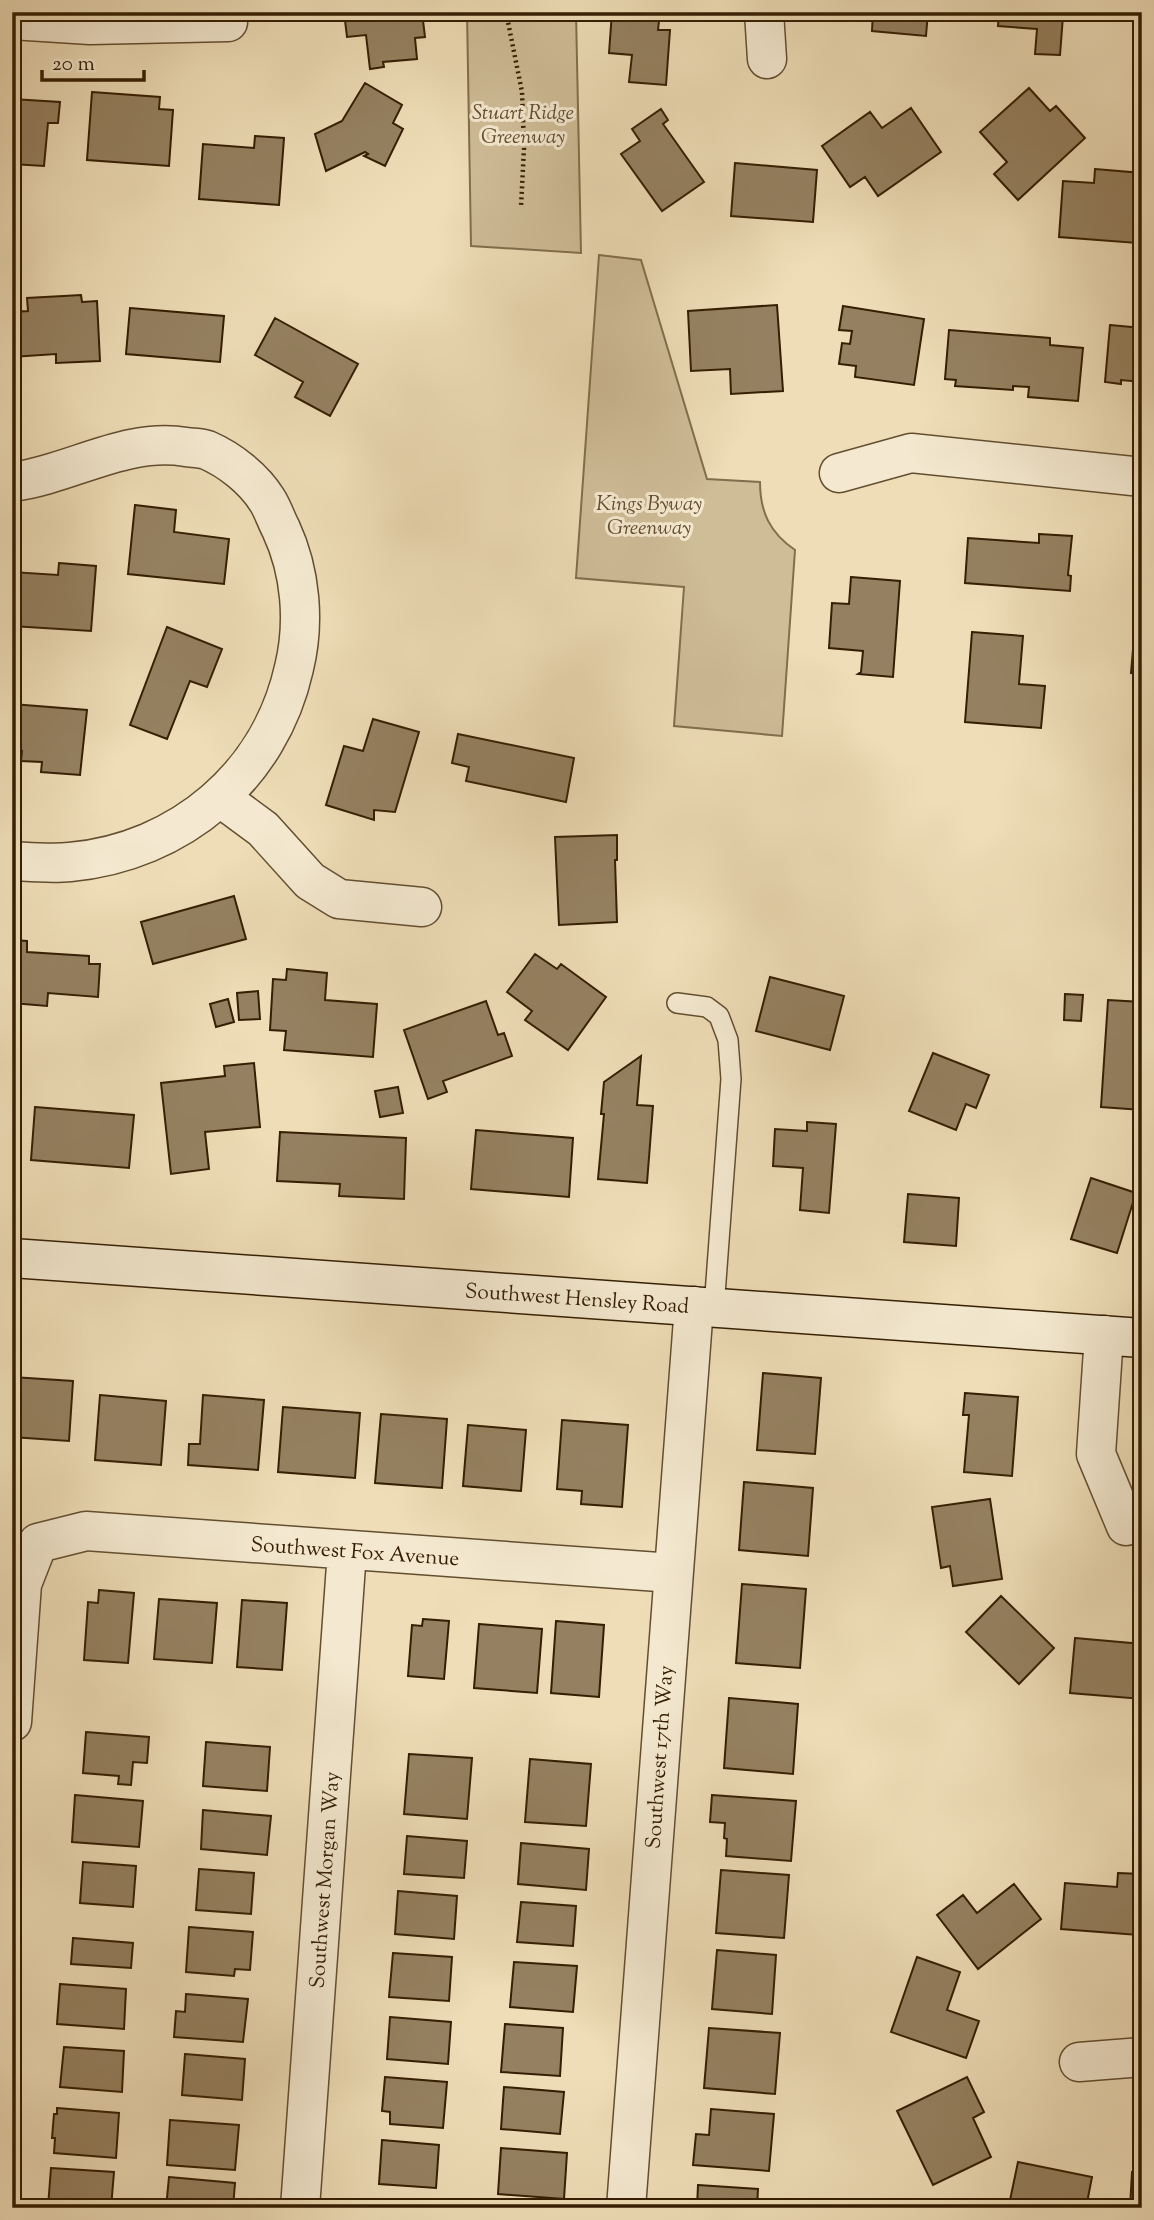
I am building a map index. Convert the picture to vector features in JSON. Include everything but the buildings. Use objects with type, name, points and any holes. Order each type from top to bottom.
[{"type":"street","points":[[764,12],[767,59]]},
{"type":"street","points":[[12,20],[90,25],[228,22]]},
{"type":"street","points":[[12,482],[54,472],[127,448],[167,444],[206,450],[240,470],[267,499],[286,541],[296,572],[300,611],[298,652],[289,692],[273,730],[251,764],[221,798],[180,826],[145,844],[108,856],[70,862],[12,861]]},
{"type":"street","points":[[839,473],[911,453],[1142,477]]},
{"type":"street","points":[[221,798],[263,829],[310,881],[339,900],[422,907]]},
{"type":"street","name":"Southwest Hensley Road","points":[[12,1258],[1142,1338]]},
{"type":"street","name":"Southwest 17th Way","points":[[626,2208],[673,1573],[704,1307]]},
{"type":"street","points":[[1104,1335],[1096,1454],[1126,1526]]},
{"type":"street","name":"Southwest Fox Avenue","points":[[12,1722],[22,1584],[38,1543],[86,1531],[673,1573]]},
{"type":"street","name":"Southwest Morgan Way","points":[[300,2208],[347,1551]]},
{"type":"street","points":[[1079,2062],[1142,2057]]},
{"type":"lane","points":[[677,1003],[707,1007],[719,1016],[728,1040],[731,1079],[704,1307]]},
{"type":"path","points":[[506,12],[522,92],[524,148],[521,207]]},
{"type":"green space","name":"Stuart Ridge Greenway","points":[[467,12],[576,12],[581,253],[471,246]]},
{"type":"green space","name":"Kings Byway Greenway","points":[[599,255],[641,260],[707,479],[760,482],[762,503],[768,521],[779,536],[795,550],[782,736],[674,726],[684,587],[576,578]]}]
